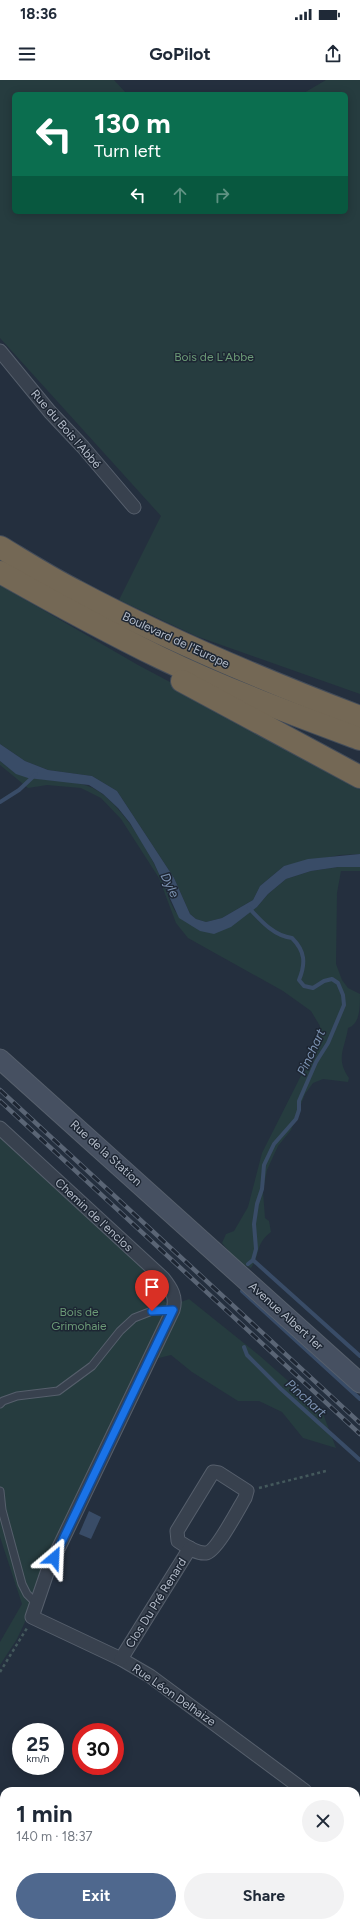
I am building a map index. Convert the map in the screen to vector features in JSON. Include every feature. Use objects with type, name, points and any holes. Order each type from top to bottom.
[{"type":"highway","name":"Boulevard de l'Europe","points":[[0,547],[76,591],[169,638],[281,687],[360,717]]},
{"type":"highway","name":"Boulevard de l'Europe","points":[[0,572],[68,611],[162,658],[270,705],[360,739]]},
{"type":"highway","points":[[162,658],[173,676],[360,777]]},
{"type":"main road","name":"Rue de la Station","points":[[0,1059],[211,1248]]},
{"type":"main road","name":"Avenue Albert 1er","points":[[211,1248],[360,1383]]},
{"type":"street","name":"Rue du Bois l'Abbé","points":[[0,351],[50,412],[83,447],[134,507]]},
{"type":"street","name":"Chemin de l'enclos","points":[[0,1128],[168,1284],[174,1296],[173,1310]]},
{"type":"street","points":[[32,1617],[54,1558],[173,1310]]},
{"type":"street","name":"Clos Du Pré Renard","points":[[213,1472],[219,1473],[247,1491],[245,1498],[216,1545],[209,1552],[197,1552],[190,1548],[178,1541],[176,1531],[213,1472]]},
{"type":"street","name":"Clos Du Pré Renard","points":[[122,1659],[190,1548]]},
{"type":"street","name":"Rue Léon Delhaize","points":[[32,1617],[122,1659],[174,1693],[300,1787]]},
{"type":"lane","points":[[0,1404],[3,1401],[17,1396],[58,1391],[92,1366],[120,1331],[134,1318],[152,1311],[173,1310]]},
{"type":"lane","points":[[0,1491],[2,1510],[22,1584],[27,1594],[36,1603]]},
{"type":"path","points":[[247,1491],[326,1472]]},
{"type":"path","points":[[0,1672],[22,1638],[32,1617]]},
{"type":"green space","name":"Bois de L'Abbe","points":[[0,80],[114,80],[125,92],[12,92],[12,214],[348,214],[348,92],[305,92],[326,80],[360,80],[360,694],[196,636],[119,600],[161,516],[0,338]]},
{"type":"green space","points":[[0,585],[138,665],[360,783],[360,854],[340,855],[284,866],[260,886],[253,900],[222,918],[206,922],[196,919],[190,914],[174,878],[117,791],[92,776],[48,770],[25,761],[0,744]]},
{"type":"green space","points":[[0,761],[13,770],[26,776],[81,784],[93,788],[105,796],[130,824],[144,845],[176,912],[200,931],[257,907],[268,894],[286,879],[311,871],[338,867],[360,867],[360,871],[341,871],[337,893],[336,964],[342,980],[348,988],[360,994],[360,1005],[357,1019],[352,1026],[348,1028],[342,1053],[343,1065],[349,1078],[348,1082],[323,1079],[313,1083],[305,1094],[291,1130],[278,1146],[267,1170],[263,1191],[265,1218],[269,1221],[271,1232],[266,1236],[260,1245],[251,1268],[239,1263],[222,1243],[226,1234],[234,1231],[248,1207],[262,1153],[320,1038],[320,1026],[311,1011],[283,991],[188,938],[176,923],[159,878],[121,819],[101,798],[81,788],[47,785],[28,788],[0,765]]},
{"type":"green space","name":"Bois de Grimohaie","points":[[0,1136],[163,1288],[162,1299],[170,1306],[189,1299],[260,1356],[322,1411],[336,1448],[303,1438],[282,1412],[259,1401],[238,1401],[192,1372],[171,1355],[147,1361],[17,1639],[0,1665],[0,1642],[22,1604],[0,1537]]},
{"type":"water","name":"Dyle","points":[[0,744],[25,761],[48,770],[92,776],[117,791],[174,878],[190,914],[196,919],[206,922],[222,918],[253,900],[260,886],[284,866],[308,859],[360,854],[360,867],[338,867],[311,871],[286,879],[268,894],[257,907],[231,927],[214,934],[200,931],[179,918],[154,863],[130,823],[118,808],[103,794],[89,785],[28,778],[16,774],[0,761]]},
{"type":"water","points":[[89,1511],[101,1517],[91,1539],[79,1534]]},
{"type":"waterway","points":[[0,802],[19,790],[36,774]]},
{"type":"waterway","name":"Pinchart","points":[[248,1264],[253,1260],[256,1249],[254,1224],[257,1204],[262,1189],[264,1165],[274,1144],[296,1119],[299,1110],[299,1101],[316,1062],[328,1043],[344,1005],[343,995],[338,983],[332,979],[324,981],[313,988],[304,986],[299,980],[303,968],[303,958],[300,948],[292,938],[285,937],[268,927],[249,908]]},
{"type":"waterway","points":[[253,1260],[360,1356]]},
{"type":"waterway","points":[[242,1291],[360,1399]]},
{"type":"waterway","name":"Pinchart","points":[[244,1347],[247,1355],[281,1389],[360,1460]]},
{"type":"railway","points":[[0,1090],[360,1423]]},
{"type":"railway","points":[[0,1101],[360,1434]]},
{"type":"route","points":[[54,1558],[173,1310],[152,1311]]}]
